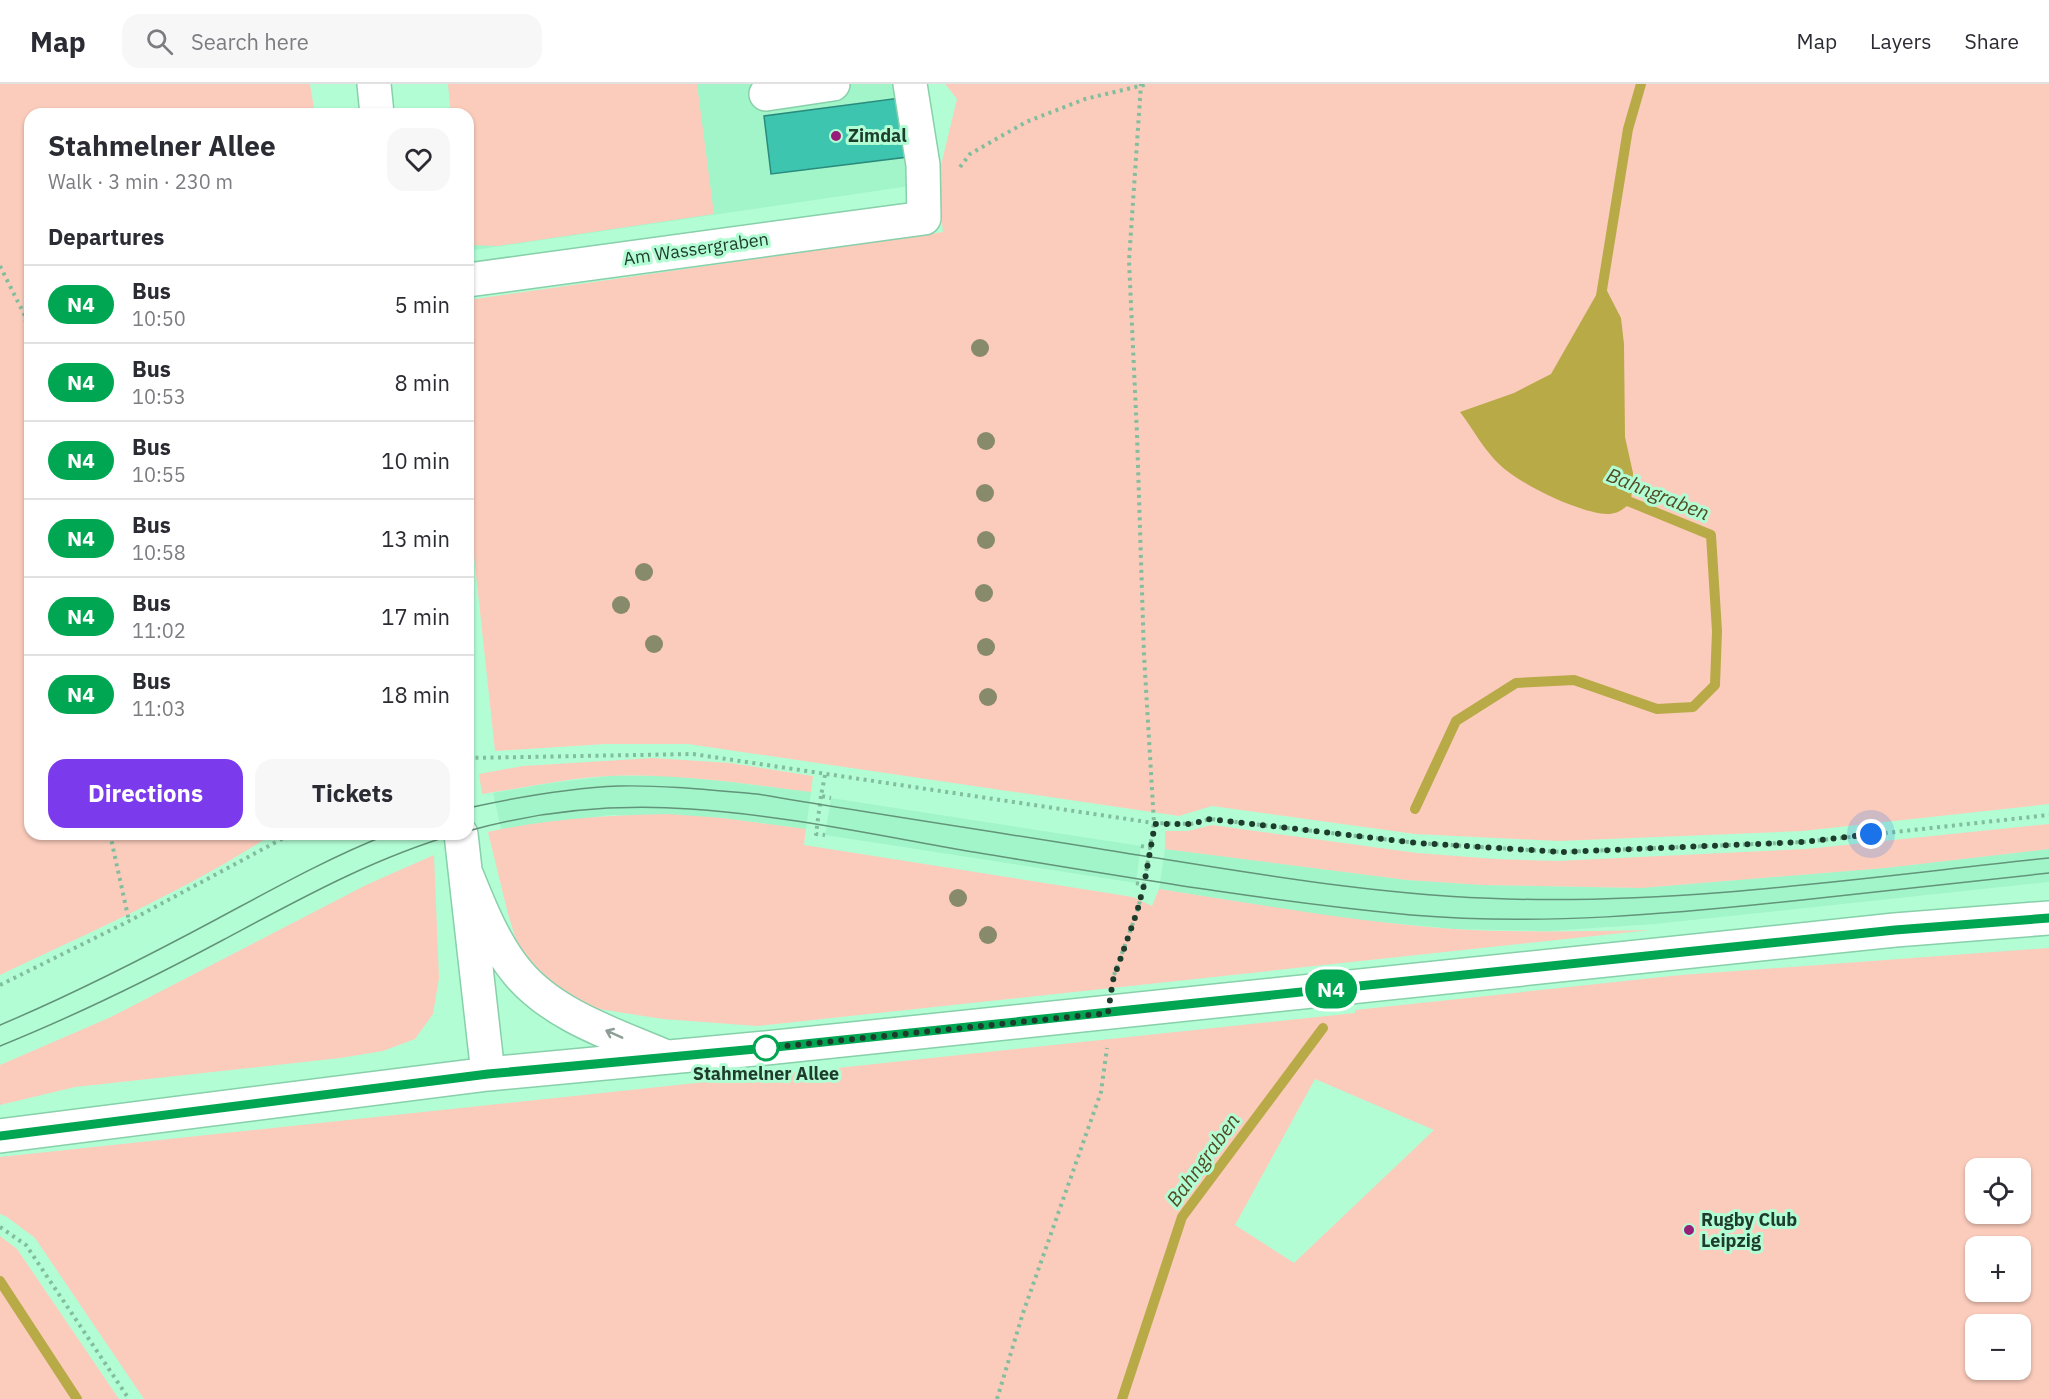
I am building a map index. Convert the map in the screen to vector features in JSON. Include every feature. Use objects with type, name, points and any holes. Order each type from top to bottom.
[{"type":"street","points":[[374,84],[376,108]]},
{"type":"street","points":[[766,94],[833,84]]},
{"type":"street","name":"Am Wassergraben","points":[[474,278],[924,218],[923,165],[910,84]]},
{"type":"street","points":[[462,840],[488,1074]]},
{"type":"street","points":[[467,876],[487,924],[518,973],[544,998],[581,1020],[668,1058]]},
{"type":"street","points":[[0,1136],[488,1074],[1108,1013],[1895,930],[2049,918]]},
{"type":"path","points":[[997,1399],[1023,1313],[1101,1092],[1113,980],[1137,912],[1155,824],[1144,654],[1138,446],[1129,261],[1141,84]]},
{"type":"path","points":[[957,172],[970,154],[1026,122],[1085,99],[1148,84]]},
{"type":"path","points":[[0,266],[24,314]]},
{"type":"path","points":[[474,758],[693,754],[1155,824],[1191,824],[1210,819],[1417,843],[1562,852],[1804,842],[2049,815]]},
{"type":"path","points":[[825,775],[816,834],[825,835]]},
{"type":"path","points":[[821,796],[831,798]]},
{"type":"path","points":[[111,840],[129,921]]},
{"type":"path","points":[[0,985],[129,921],[280,840]]},
{"type":"path","points":[[1141,846],[1150,848]]},
{"type":"path","points":[[1136,883],[1144,885]]},
{"type":"path","points":[[0,1227],[26,1245],[129,1399]]},
{"type":"shaded area","points":[[0,84],[310,84],[314,108],[24,108],[24,840],[263,840],[173,892],[0,975]]},
{"type":"shaded area","points":[[448,84],[921,84],[937,182],[474,250],[474,108],[450,108]]},
{"type":"shaded area","points":[[448,84],[697,84],[714,214],[497,246],[474,245],[474,108],[450,108]]},
{"type":"shaded area","points":[[945,84],[2049,84],[2049,804],[1802,831],[1559,841],[1415,834],[1212,806],[1179,816],[688,744],[605,744],[495,751],[474,556],[474,299],[943,232],[937,182],[957,99]]},
{"type":"shaded area","points":[[1603,283],[1621,318],[1624,344],[1625,437],[1633,473],[1631,502],[1620,511],[1607,514],[1581,509],[1566,503],[1508,472],[1488,452],[1460,412],[1514,393],[1551,374]]},
{"type":"shaded area","points":[[653,758],[730,763],[813,776],[811,792],[711,780],[635,775],[578,779],[482,794],[479,774],[523,766]]},
{"type":"shaded area","points":[[609,776],[666,776],[811,792],[806,829],[722,818],[611,815],[501,829],[493,793]]},
{"type":"shaded area","points":[[831,798],[1141,846],[1136,883],[825,835]]},
{"type":"shaded area","points":[[668,814],[722,818],[806,829],[804,845],[1133,897],[1152,906],[1159,889],[1417,926],[1527,931],[1650,930],[757,1026],[663,1019],[586,1007],[556,989],[529,964],[517,943],[488,832],[578,818]]},
{"type":"shaded area","points":[[2049,824],[2049,849],[1885,868],[1641,888],[1482,885],[1407,880],[1165,849],[1165,831],[1188,831],[1212,825],[1417,853],[1557,861],[1806,849]]},
{"type":"shaded area","points":[[1165,849],[1407,880],[1482,885],[1641,888],[1885,868],[2049,849],[2049,882],[1655,924],[1548,931],[1455,929],[1347,919],[1159,889]]},
{"type":"shaded area","points":[[434,855],[439,978],[433,1014],[415,1039],[383,1051],[340,1058],[75,1087],[0,1105],[0,1065],[111,1017],[366,885]]},
{"type":"shaded area","points":[[2049,948],[2049,1399],[144,1399],[35,1238],[0,1214],[0,1157],[1355,1013],[1355,1010],[1681,975]],"holes":[[[1315,1079],[1434,1130],[1294,1263],[1235,1225]]]},
{"type":"shaded area","points":[[0,1236],[17,1249],[119,1399],[0,1399]]},
{"type":"building","name":"Zimdal","points":[[900,98],[908,157],[771,174],[764,116]]},
{"type":"waterway","name":"Bahngraben","points":[[1601,296],[1628,129],[1641,84]]},
{"type":"waterway","name":"Bahngraben","points":[[1415,809],[1456,721],[1516,683],[1574,680],[1657,709],[1693,707],[1715,685],[1717,631],[1711,535],[1618,497]]},
{"type":"waterway","name":"Bahngraben","points":[[1122,1399],[1182,1217],[1323,1028]]},
{"type":"waterway","points":[[0,1281],[77,1399]]},
{"type":"tram line","points":[[474,807],[543,794],[619,786],[654,786],[757,794],[1316,882],[1412,893],[1508,899],[1644,897],[1779,888],[2049,858]]},
{"type":"tram line","points":[[474,829],[522,818],[606,808],[662,808],[725,812],[863,832],[1244,895],[1411,915],[1460,918],[1558,919],[1656,914],[2049,873]]},
{"type":"tram line","points":[[0,1025],[110,975],[302,874],[375,840]]},
{"type":"tram line","points":[[0,1046],[141,983],[336,881],[395,855],[437,840]]},
{"type":"bus line","name":"N4","points":[[0,1136],[488,1074],[766,1048],[1895,930],[2049,918]]},
{"type":"place","name":"Zimdal","points":[[836,136]]},
{"type":"place","name":"Stahmelner Allee","points":[[766,1048]]},
{"type":"place","name":"Rugby Club Leipzig","points":[[1689,1230]]},
{"type":"route","points":[[766,1048],[1108,1013],[1113,980],[1144,885],[1155,824],[1191,824],[1210,819],[1417,843],[1562,852],[1804,842],[1871,834]]}]
